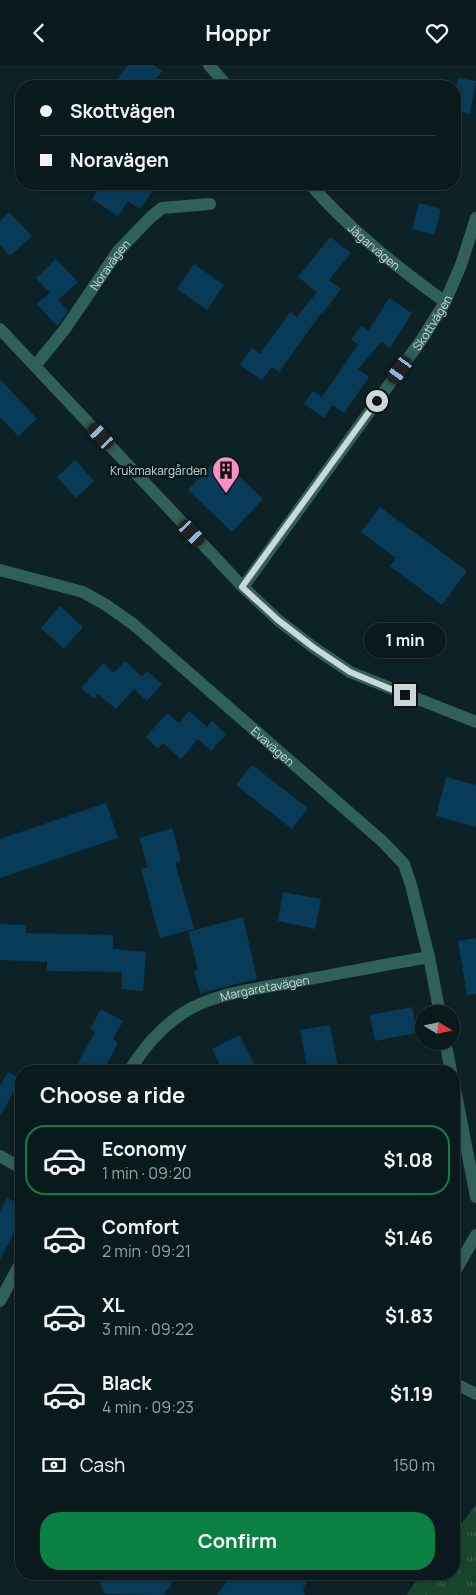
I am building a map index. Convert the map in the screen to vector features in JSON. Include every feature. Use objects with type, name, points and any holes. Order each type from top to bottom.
[{"type":"street","points":[[209,65],[222,80]]},
{"type":"street","name":"Jägarvägen","points":[[315,190],[364,238],[417,282],[445,302]]},
{"type":"street","name":"Noravägen","points":[[35,366],[65,329],[118,251],[152,217],[162,208],[210,204]]},
{"type":"street","name":"Skottvägen","points":[[242,587],[422,339],[445,302],[461,265],[476,218]]},
{"type":"street","points":[[0,329],[242,587],[278,620],[350,672],[476,722]]},
{"type":"street","name":"Evavägen","points":[[0,571],[83,592],[133,624],[382,841],[404,864],[429,957],[438,1005]]},
{"type":"street","name":"Margaretavägen","points":[[132,1065],[146,1045],[167,1025],[184,1012],[209,1001],[248,991],[429,957]]},
{"type":"street","points":[[447,1050],[450,1065]]},
{"type":"street","points":[[460,1115],[476,1197]]},
{"type":"street","points":[[0,1157],[15,1165]]},
{"type":"street","points":[[460,1263],[476,1235]]},
{"type":"street","points":[[0,1301],[15,1273]]},
{"type":"street","points":[[460,1386],[476,1394]]},
{"type":"green space","points":[[476,1505],[476,1595],[406,1595],[417,1580],[460,1580],[460,1525]]},
{"type":"building","points":[[128,65],[153,65],[162,71],[156,80],[118,79]]},
{"type":"building","points":[[458,78],[476,81],[470,114],[461,112],[461,80],[458,80]]},
{"type":"building","points":[[98,190],[153,190],[140,209],[128,201],[118,216],[92,199]]},
{"type":"building","points":[[419,203],[441,209],[434,235],[412,229]]},
{"type":"building","points":[[9,212],[32,236],[10,256],[0,245],[0,221]]},
{"type":"building","points":[[330,237],[351,253],[329,280],[341,289],[279,372],[272,367],[262,380],[240,365],[252,348],[260,354],[290,312],[297,317],[317,292],[298,277]]},
{"type":"building","points":[[56,259],[78,282],[58,300],[68,311],[57,326],[37,304],[50,293],[36,278]]},
{"type":"building","points":[[194,264],[224,285],[207,310],[177,289]]},
{"type":"building","points":[[389,298],[412,313],[390,348],[381,342],[358,369],[369,377],[344,413],[332,405],[324,418],[304,404],[313,391],[322,397],[358,345],[351,339],[361,326],[368,331]]},
{"type":"building","points":[[0,379],[37,419],[18,436],[0,417]]},
{"type":"building","name":"Krukmakargården","points":[[219,457],[263,499],[232,532],[188,490]]},
{"type":"building","points":[[75,460],[94,481],[76,498],[57,477]]},
{"type":"building","points":[[380,507],[467,571],[442,605],[390,566],[396,558],[361,532]]},
{"type":"building","points":[[60,606],[83,627],[64,649],[41,628]]},
{"type":"building","points":[[125,661],[142,677],[147,671],[162,684],[147,701],[134,689],[116,709],[98,694],[94,699],[81,688],[103,663],[114,673]]},
{"type":"building","points":[[189,711],[207,727],[212,721],[226,734],[211,751],[198,739],[181,759],[163,743],[158,749],[146,737],[167,713],[179,723]]},
{"type":"building","points":[[252,765],[308,808],[292,829],[236,785]]},
{"type":"building","points":[[446,777],[476,785],[476,827],[436,816]]},
{"type":"building","points":[[106,803],[118,838],[0,878],[0,839]]},
{"type":"building","points":[[172,828],[181,861],[175,863],[194,929],[160,938],[141,869],[148,867],[139,838]]},
{"type":"building","points":[[283,892],[321,899],[315,929],[278,921]]},
{"type":"building","points":[[243,917],[257,979],[200,993],[194,971],[198,970],[188,932]]},
{"type":"building","points":[[0,924],[26,925],[26,933],[113,935],[113,949],[146,952],[143,991],[121,989],[122,972],[47,971],[47,962],[0,960]]},
{"type":"building","points":[[476,938],[476,994],[467,995],[458,941]]},
{"type":"building","points":[[412,1007],[415,1033],[375,1041],[370,1015]]},
{"type":"building","points":[[101,1009],[123,1021],[113,1039],[118,1043],[106,1065],[77,1065],[95,1032],[90,1029]]},
{"type":"building","points":[[330,1025],[338,1065],[307,1065],[300,1030]]},
{"type":"building","points":[[239,1035],[255,1065],[220,1065],[212,1049]]},
{"type":"building","points":[[8,1072],[15,1076],[15,1090],[0,1116],[0,1086]]},
{"type":"building","points":[[7,1198],[15,1202],[15,1231],[0,1259],[0,1211]]},
{"type":"building","points":[[99,1580],[174,1580],[164,1595],[105,1594]]},
{"type":"building","points":[[228,1580],[309,1580],[303,1588],[305,1595],[217,1595]]},
{"type":"place","name":"Krukmakargården","points":[[226,494]]},
{"type":"route","points":[[377,401],[242,587],[278,620],[350,672],[405,695]]}]
